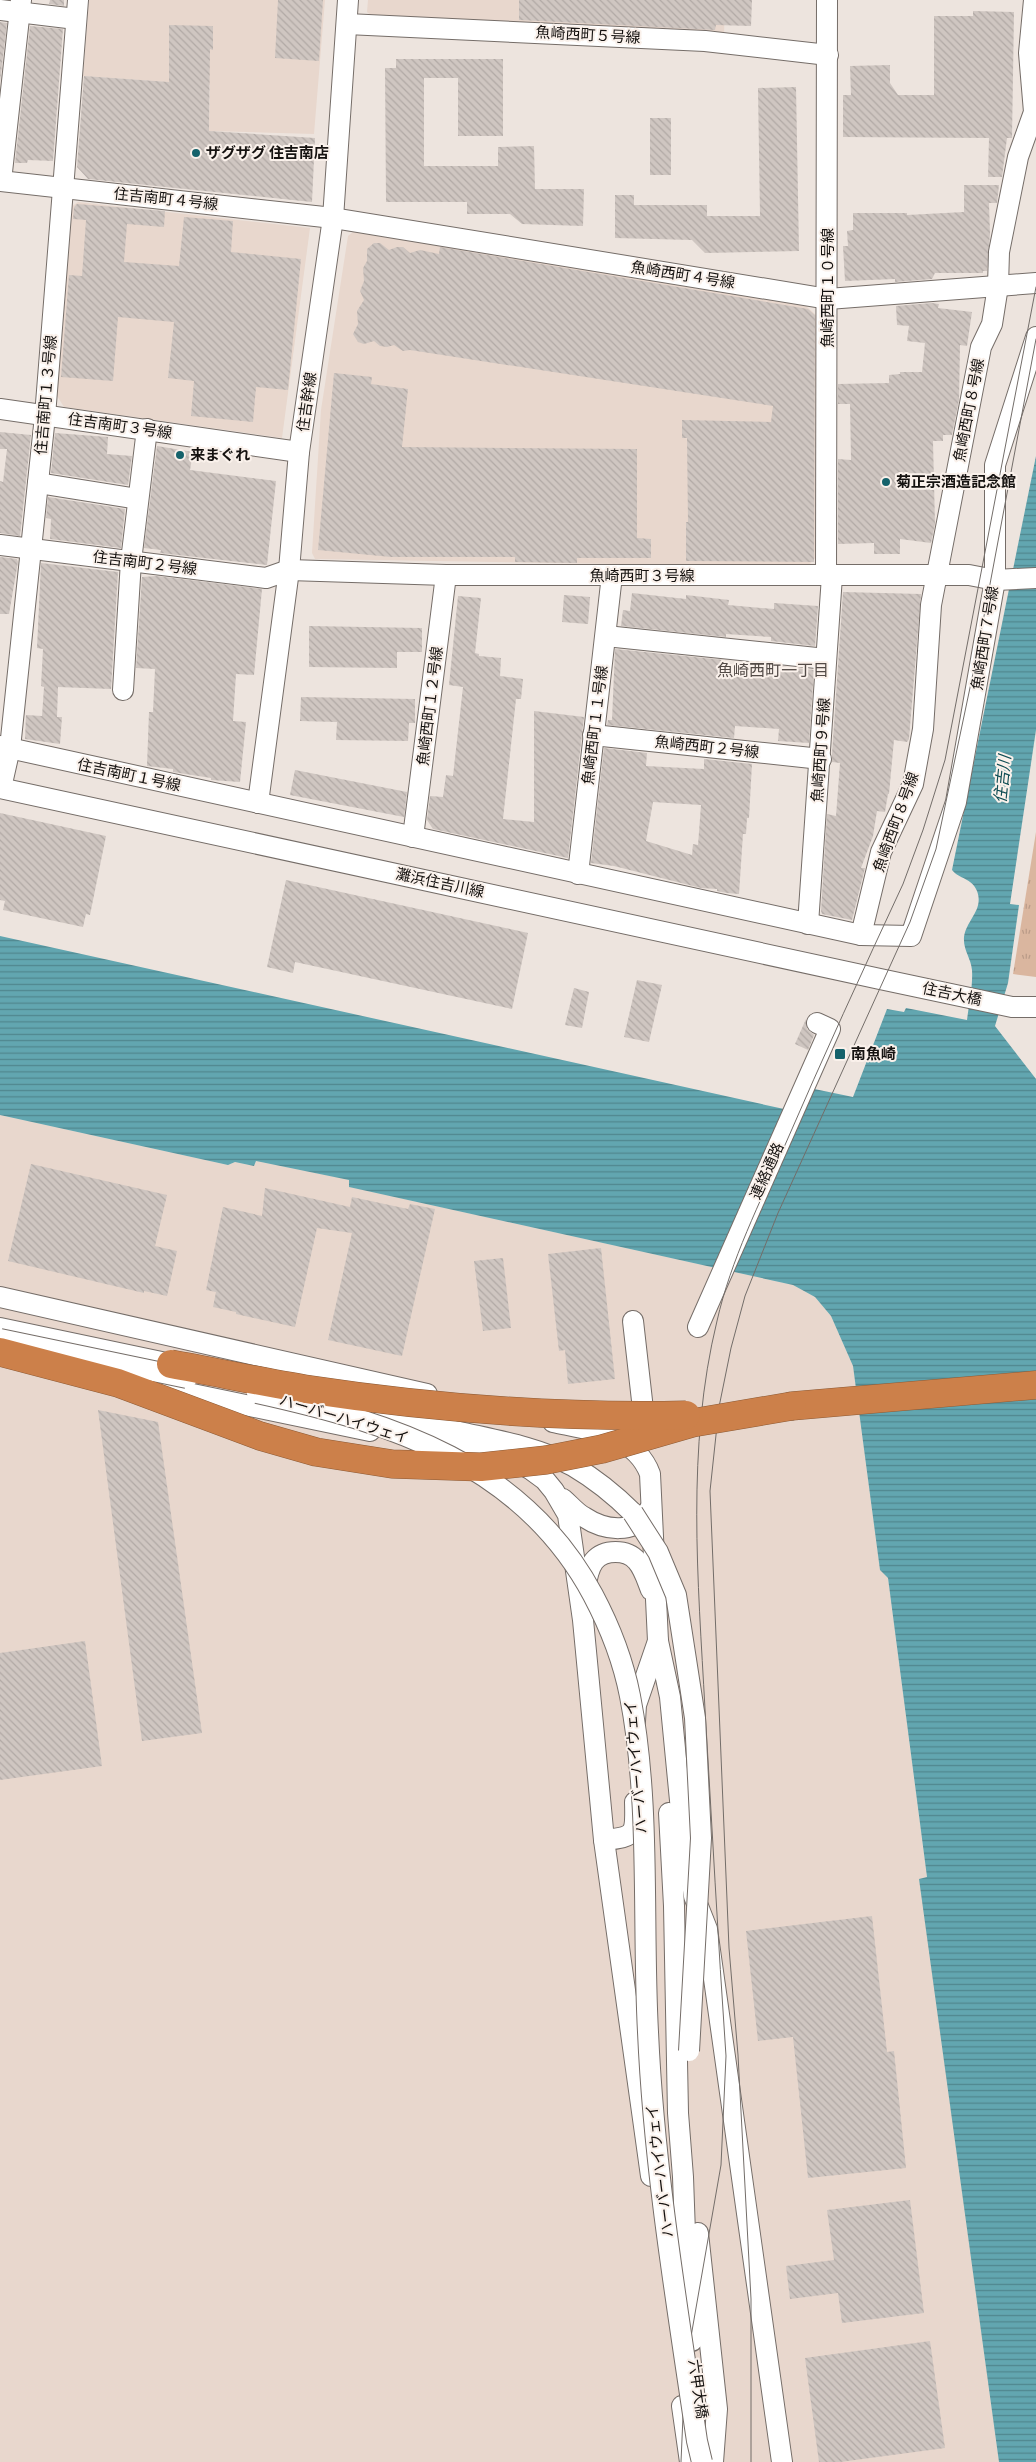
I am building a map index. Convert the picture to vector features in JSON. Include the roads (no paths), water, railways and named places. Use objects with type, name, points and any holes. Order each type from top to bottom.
[{"type":"highway","points":[[0,1353],[118,1383],[260,1436],[316,1452],[385,1464],[447,1467],[515,1464],[575,1455],[692,1423],[782,1407],[1036,1385]]},
{"type":"highway","points":[[159,1363],[304,1389],[371,1398],[503,1410],[610,1416],[689,1414],[1036,1385]]},
{"type":"street","name":"住吉幹線","points":[[258,803],[289,570],[299,452],[333,218],[348,0]]},
{"type":"street","name":"魚崎西町１０号線","points":[[827,0],[829,576]]},
{"type":"street","name":"魚崎西町８号線","points":[[861,935],[881,852],[913,784],[923,729],[931,605],[936,576],[981,347],[992,324],[998,286],[1000,252],[1018,157],[1034,112],[1029,53],[1034,0]]},
{"type":"street","points":[[0,10],[21,6],[77,10]]},
{"type":"street","points":[[0,181],[21,6]]},
{"type":"street","name":"住吉南町１３号線","points":[[1,788],[32,549],[45,416],[77,10]]},
{"type":"street","name":"魚崎西町５号線","points":[[347,24],[705,41],[828,55]]},
{"type":"street","name":"住吉南町４号線","points":[[0,181],[333,218]]},
{"type":"street","name":"魚崎西町４号線","points":[[333,218],[828,299],[1036,283]]},
{"type":"street","name":"魚崎西町７号線","points":[[911,936],[956,802],[995,580],[995,465],[1036,338]]},
{"type":"street","name":"住吉南町３号線","points":[[0,409],[299,452]]},
{"type":"street","points":[[123,690],[131,561],[147,429]]},
{"type":"street","points":[[38,483],[138,499]]},
{"type":"street","name":"住吉南町２号線","points":[[0,545],[266,578],[289,570]]},
{"type":"street","name":"魚崎西町３号線","points":[[289,570],[446,576],[969,576],[995,580],[1036,578]]},
{"type":"street","name":"魚崎西町１２号線","points":[[413,837],[446,576]]},
{"type":"street","name":"魚崎西町１１号線","points":[[578,874],[612,576]]},
{"type":"street","name":"魚崎西町９号線","points":[[808,924],[821,759],[829,576]]},
{"type":"street","points":[[606,636],[826,659]]},
{"type":"street","name":"魚崎西町２号線","points":[[593,735],[821,759]]},
{"type":"street","name":"住吉南町１号線","points":[[5,747],[808,924],[861,935],[911,936]]},
{"type":"street","name":"灘浜住吉川線","points":[[1,788],[880,979]]},
{"type":"street","name":"住𠮷大橋","points":[[880,979],[1012,1007],[1030,1007]]},
{"type":"street","name":"連絡通路","points":[[698,1326],[830,1029],[817,1023]]},
{"type":"street","points":[[0,1297],[604,1434],[632,1447],[646,1463],[650,1474]]},
{"type":"street","points":[[633,1321],[650,1474],[658,1641],[657,1699],[671,1836],[678,2113],[684,2177],[688,2317]]},
{"type":"street","name":"ハーバーハイウェイ","points":[[0,1328],[339,1402],[406,1425],[464,1451],[518,1485],[540,1504],[580,1552],[611,1604],[633,1661],[641,1692],[650,1756],[656,1974],[665,2134],[688,2317]]},
{"type":"street","name":"ハーバーハイウェイ","points":[[0,1339],[293,1402],[402,1435],[458,1460],[511,1493],[552,1533],[587,1584],[613,1636],[622,1664],[635,1724],[641,1792],[645,1976],[654,2136],[694,2422],[702,2462]]},
{"type":"street","points":[[0,1347],[159,1363],[479,1436],[543,1454],[572,1466],[615,1496],[633,1513],[658,1552],[676,1595],[681,1618],[695,1718],[700,1783],[700,1874],[690,2051],[691,2176],[717,2409],[713,2462]]},
{"type":"street","points":[[0,1353],[496,1455],[513,1460],[530,1469],[545,1480],[562,1502],[572,1531],[583,1620],[604,1840],[690,2462]]},
{"type":"street","points":[[554,1491],[583,1517],[609,1528],[623,1528],[636,1525],[646,1517],[652,1505]]},
{"type":"street","points":[[583,1620],[588,1575],[594,1562],[602,1554],[613,1552],[626,1553],[636,1560],[643,1570],[656,1606]]},
{"type":"street","points":[[604,1840],[626,1838],[634,1828],[633,1758],[636,1705],[658,1641]]},
{"type":"street","points":[[658,1641],[670,1697],[682,1822],[694,1896],[707,1929],[782,2462]]},
{"type":"street","name":"六甲大橋","points":[[688,2317],[708,2462]]},
{"type":"water","name":"住吉川","points":[[1036,456],[1036,730],[1010,904],[1019,905],[1008,983],[995,1026],[1036,1079],[1036,2462],[999,2462],[919,1879],[927,1877],[888,1578],[880,1570],[853,1366],[831,1316],[815,1297],[793,1285],[349,1187],[349,1180],[256,1161],[254,1166],[235,1162],[228,1165],[0,1115],[0,936],[784,1109],[795,1085],[853,1097],[887,1009],[904,1012],[906,1008],[967,1020],[972,970],[964,937],[977,909],[979,898],[975,887],[952,870]]},
{"type":"tram line","points":[[681,2462],[685,2371],[721,2165],[726,2056],[698,1563],[698,1466],[701,1417],[707,1369],[723,1298],[738,1253],[814,1079],[903,884],[923,830],[945,760],[1036,287]]},
{"type":"tram line","points":[[751,2462],[751,2299],[738,2055],[729,1948],[710,1491],[719,1407],[731,1348],[745,1296],[778,1213],[910,922],[936,849],[975,664],[1036,339]]},
{"type":"place","name":"ザグザグ 住吉南店","points":[[196,153]]},
{"type":"place","name":"来まぐれ","points":[[180,455]]},
{"type":"place","name":"菊正宗酒造記念館","points":[[886,482]]},
{"type":"place","name":"南魚崎","points":[[840,1054]]},
{"type":"district","name":"魚崎西町一丁目","points":[[773,670]]}]
